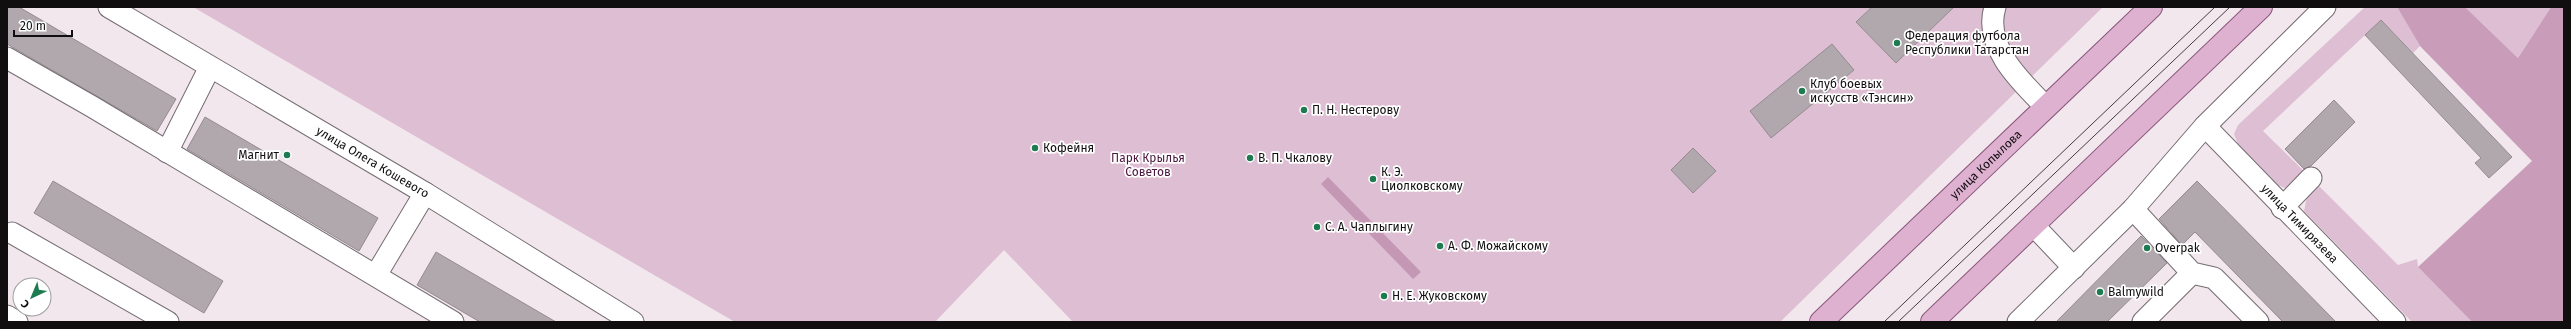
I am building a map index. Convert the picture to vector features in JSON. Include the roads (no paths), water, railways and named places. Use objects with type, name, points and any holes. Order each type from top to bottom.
[{"type":"main road","name":"улица Копылова","points":[[1821,322],[2151,7]]},
{"type":"main road","points":[[1932,322],[2261,7]]},
{"type":"street","name":"улица Олега Кошевого","points":[[109,7],[425,193],[633,322]]},
{"type":"street","points":[[1995,7],[1992,19],[1994,42],[2023,84],[2046,107]]},
{"type":"street","points":[[2026,320],[2074,268],[2133,210],[2205,126],[2325,7]]},
{"type":"street","points":[[7,58],[91,106],[453,322]]},
{"type":"street","points":[[167,152],[210,67]]},
{"type":"street","name":"улица Тимирязева","points":[[2205,126],[2282,208],[2395,322]]},
{"type":"street","points":[[2282,208],[2311,178]]},
{"type":"street","points":[[376,275],[425,193]]},
{"type":"street","points":[[2133,210],[2192,273],[2214,278],[2258,322]]},
{"type":"street","points":[[2034,226],[2074,268]]},
{"type":"street","points":[[12,232],[168,322]]},
{"type":"street","points":[[2143,322],[2192,273]]},
{"type":"street","points":[[7,316],[17,322]]},
{"type":"tram line","points":[[1884,322],[2215,7]]},
{"type":"tram line","points":[[1898,322],[2230,7]]},
{"type":"place","name":"Федерация футбола Республики Татарстан","points":[[1897,43]]},
{"type":"place","name":"Клуб боевых искусств «Тэнсин»","points":[[1802,91]]},
{"type":"place","name":"П. Н. Нестерову","points":[[1304,110]]},
{"type":"place","name":"Кофейня","points":[[1035,148]]},
{"type":"place","name":"Магнит","points":[[287,155]]},
{"type":"place","name":"В. П. Чкалову","points":[[1250,158]]},
{"type":"place","name":"К. Э. Циолковскому","points":[[1373,179]]},
{"type":"place","name":"С. А. Чаплыгину","points":[[1317,227]]},
{"type":"place","name":"А. Ф. Можайскому","points":[[1440,246]]},
{"type":"place","name":"Overpak","points":[[2147,248]]},
{"type":"place","name":"Balmywild","points":[[2100,292]]},
{"type":"place","name":"Н. Е. Жуковскому","points":[[1384,296]]},
{"type":"park label","name":"Парк Крылья Советов","points":[[1148,165]]}]
